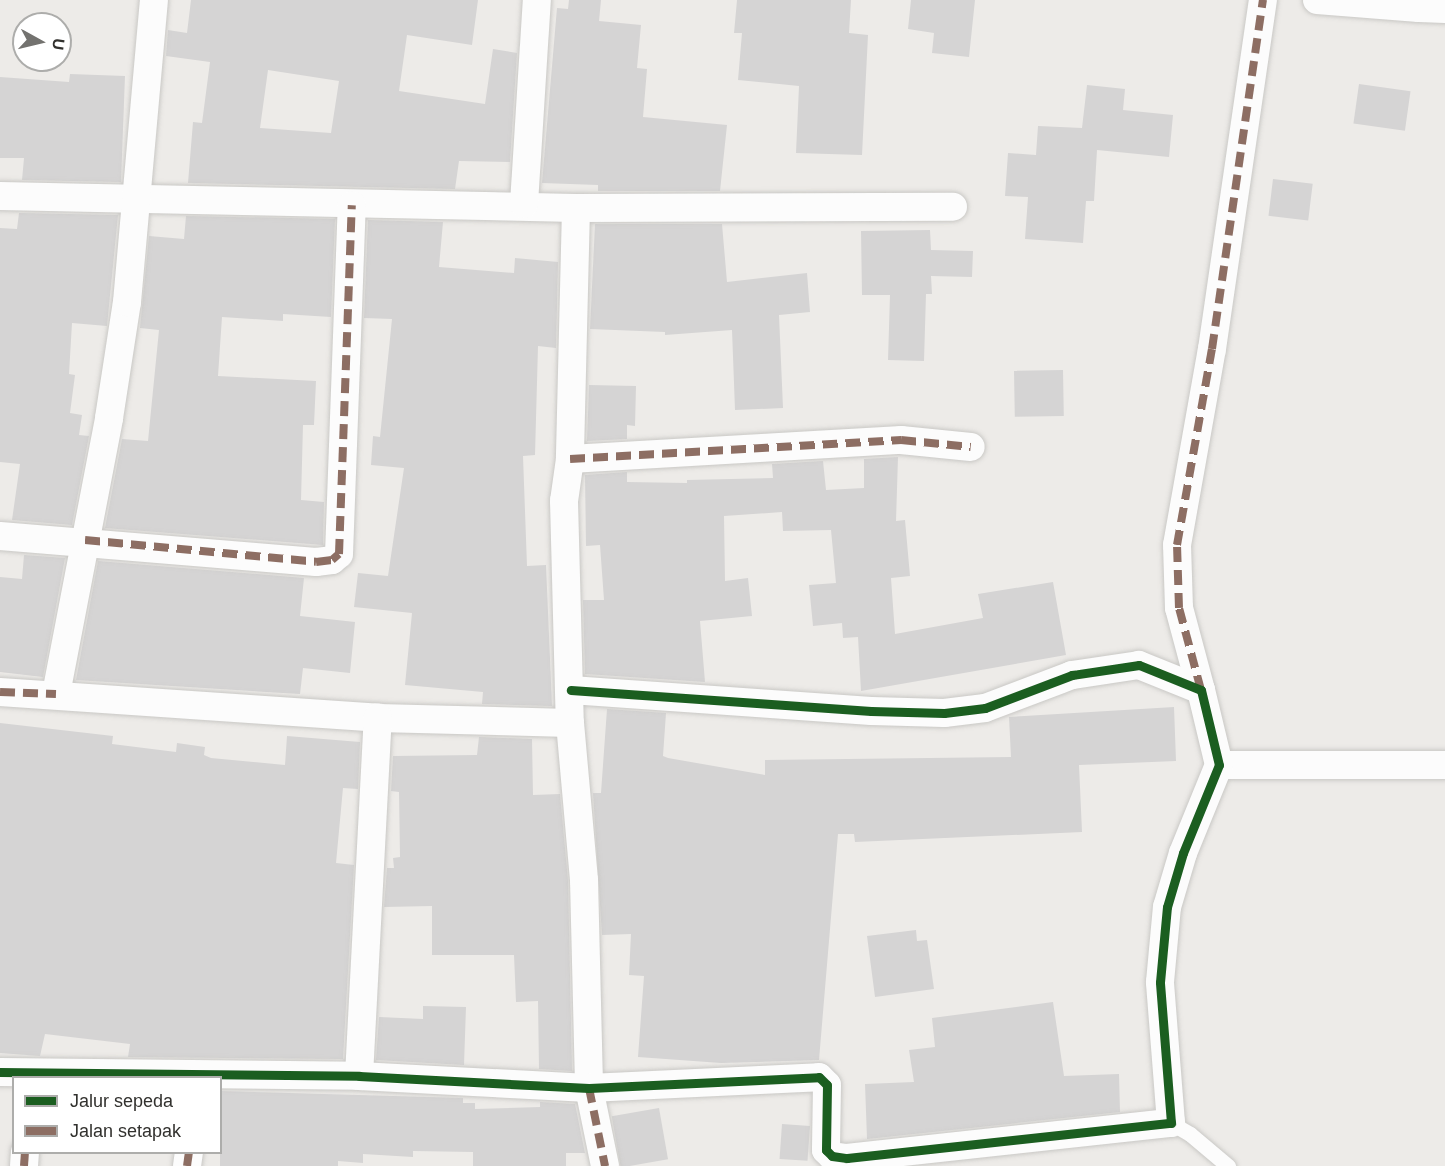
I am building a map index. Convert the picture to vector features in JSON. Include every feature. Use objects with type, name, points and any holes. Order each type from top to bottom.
[{"type":"street","points":[[56,694],[125,314],[154,0]]},
{"type":"street","points":[[524,204],[537,0]]},
{"type":"street","points":[[222,1077],[359,1076],[589,1088],[819,1077],[827,1085],[826,1150],[832,1156],[847,1162],[1171,1123],[1160,982],[1167,907],[1183,853],[1219,765],[1179,608],[1177,545],[1212,349],[1263,0]]},
{"type":"street","points":[[1317,0],[1428,6]]},
{"type":"street","points":[[0,196],[352,205],[524,204],[576,208],[953,207]]},
{"type":"street","points":[[0,536],[85,540],[316,562],[332,560],[339,554],[352,205]]},
{"type":"street","points":[[576,208],[570,459],[564,501],[571,690],[570,723],[584,880],[589,1088],[605,1166]]},
{"type":"street","points":[[570,459],[901,440],[971,447]]},
{"type":"street","points":[[571,690],[871,711],[944,713],[985,708],[1072,675],[1139,665],[1201,690]]},
{"type":"street","points":[[0,693],[56,694],[378,718],[570,723]]},
{"type":"street","points":[[359,1076],[378,718]]},
{"type":"street","points":[[1219,765],[1445,765]]},
{"type":"street","points":[[0,1072],[31,1075],[114,1076]]},
{"type":"lane","points":[[1171,1123],[1190,1134],[1228,1166]]},
{"type":"building","points":[[191,0],[478,0],[472,45],[407,35],[399,91],[485,104],[493,49],[517,53],[510,162],[459,161],[455,189],[188,183],[193,122],[202,123],[210,62],[166,56],[168,30],[187,33]],"holes":[[[268,70],[339,81],[331,133],[260,128]]]},
{"type":"building","points":[[569,0],[601,0],[599,21],[641,25],[637,68],[647,69],[643,117],[727,125],[720,191],[598,191],[598,185],[542,183],[557,8],[568,9]]},
{"type":"building","points":[[737,0],[851,0],[849,33],[868,35],[862,155],[796,153],[799,86],[738,80],[742,33],[734,33]]},
{"type":"building","points":[[911,0],[975,0],[969,57],[932,53],[934,33],[908,29]]},
{"type":"building","points":[[70,74],[125,76],[121,182],[22,180],[24,158],[0,158],[0,77],[69,82]]},
{"type":"building","points":[[1359,84],[1410,91],[1405,131],[1353,124]]},
{"type":"building","points":[[1087,85],[1125,89],[1123,110],[1173,115],[1169,157],[1097,150],[1094,201],[1086,201],[1083,243],[1025,239],[1028,197],[1005,196],[1008,153],[1036,155],[1038,126],[1082,128]]},
{"type":"building","points":[[1273,179],[1313,184],[1308,221],[1268,216]]},
{"type":"building","points":[[19,213],[118,215],[107,326],[72,323],[69,374],[75,375],[70,413],[82,415],[79,435],[89,436],[72,525],[12,520],[20,464],[0,462],[0,228],[17,229]]},
{"type":"building","points":[[186,216],[335,219],[331,317],[283,314],[283,321],[222,317],[218,376],[316,381],[314,425],[303,425],[301,500],[324,502],[323,545],[105,528],[122,439],[148,441],[159,330],[140,328],[149,236],[184,239]]},
{"type":"building","points":[[368,220],[443,222],[439,267],[514,273],[515,258],[558,262],[556,348],[538,346],[535,455],[523,456],[527,566],[546,565],[552,706],[482,704],[483,692],[405,685],[412,613],[354,607],[358,573],[388,576],[404,468],[371,465],[373,436],[380,437],[392,319],[364,318]]},
{"type":"building","points":[[595,224],[722,224],[727,282],[807,273],[810,312],[779,315],[783,408],[735,410],[732,330],[665,335],[665,332],[590,329]]},
{"type":"building","points":[[930,230],[931,250],[973,251],[972,277],[931,276],[932,294],[926,294],[924,361],[888,360],[890,295],[862,295],[861,231]]},
{"type":"building","points":[[1063,370],[1064,416],[1015,417],[1014,371]]},
{"type":"building","points":[[589,385],[636,386],[635,426],[627,425],[627,439],[587,441]]},
{"type":"building","points":[[898,457],[896,521],[905,520],[910,576],[891,578],[895,634],[983,618],[978,594],[1053,582],[1066,655],[861,691],[858,637],[843,638],[842,623],[813,626],[809,585],[836,583],[831,530],[783,531],[782,512],[724,516],[725,581],[748,578],[752,616],[700,621],[705,682],[585,674],[583,600],[604,600],[600,545],[586,546],[585,475],[627,472],[627,482],[687,483],[687,480],[773,478],[772,464],[823,461],[826,490],[864,488],[864,459]]},
{"type":"building","points":[[24,555],[65,558],[43,677],[0,672],[0,577],[22,579]]},
{"type":"building","points":[[98,561],[304,578],[300,616],[355,622],[350,673],[303,668],[300,694],[76,680]]},
{"type":"building","points":[[1174,707],[1176,761],[1079,765],[1082,832],[855,842],[854,834],[838,834],[819,1060],[721,1063],[638,1057],[644,976],[629,975],[631,934],[602,935],[593,793],[601,793],[607,709],[666,713],[663,756],[765,775],[765,760],[1011,757],[1009,717]]},
{"type":"building","points":[[0,723],[113,736],[112,744],[176,752],[177,743],[205,747],[204,755],[211,758],[285,765],[287,736],[360,742],[358,789],[343,788],[336,863],[354,865],[343,1059],[128,1057],[130,1044],[45,1034],[40,1056],[0,1053]]},
{"type":"building","points":[[479,737],[532,739],[533,795],[560,794],[568,881],[572,1071],[539,1069],[538,1001],[516,1002],[514,955],[432,955],[432,906],[384,907],[387,868],[394,868],[393,858],[400,857],[399,792],[391,791],[393,756],[477,755]]},
{"type":"building","points":[[916,930],[917,941],[927,940],[934,989],[875,997],[867,936]]},
{"type":"building","points":[[1053,1002],[1064,1076],[1119,1074],[1120,1112],[867,1139],[865,1084],[914,1082],[909,1050],[935,1047],[932,1018]]},
{"type":"building","points":[[423,1006],[466,1007],[464,1065],[376,1060],[379,1017],[423,1019]]},
{"type":"building","points":[[222,1091],[463,1098],[463,1103],[475,1103],[475,1109],[540,1107],[540,1102],[575,1104],[585,1153],[566,1153],[566,1166],[473,1166],[473,1152],[413,1151],[413,1157],[363,1154],[363,1163],[338,1161],[338,1166],[220,1166]]},
{"type":"building","points":[[659,1108],[668,1159],[620,1166],[612,1116]]},
{"type":"building","points":[[782,1124],[810,1126],[807,1161],[780,1159]]},
{"type":"marked path","points":[[1201,690],[1179,608],[1177,545],[1212,349],[1263,0]]},
{"type":"marked path","points":[[85,540],[316,562],[332,560],[339,554],[352,205]]},
{"type":"marked path","points":[[570,459],[901,440],[971,447]]},
{"type":"marked path","points":[[0,692],[56,694]]},
{"type":"marked path","points":[[589,1088],[605,1166]]},
{"type":"marked path","points":[[24,1166],[25,1154]]},
{"type":"marked path","points":[[187,1166],[189,1154]]},
{"type":"cycle path","points":[[0,1072],[359,1076],[589,1088],[819,1077],[827,1085],[826,1150],[832,1156],[847,1158],[1171,1123],[1160,982],[1167,907],[1183,853],[1219,765],[1201,690],[1139,665],[1072,675],[985,708],[944,713],[871,711],[571,690]]}]
